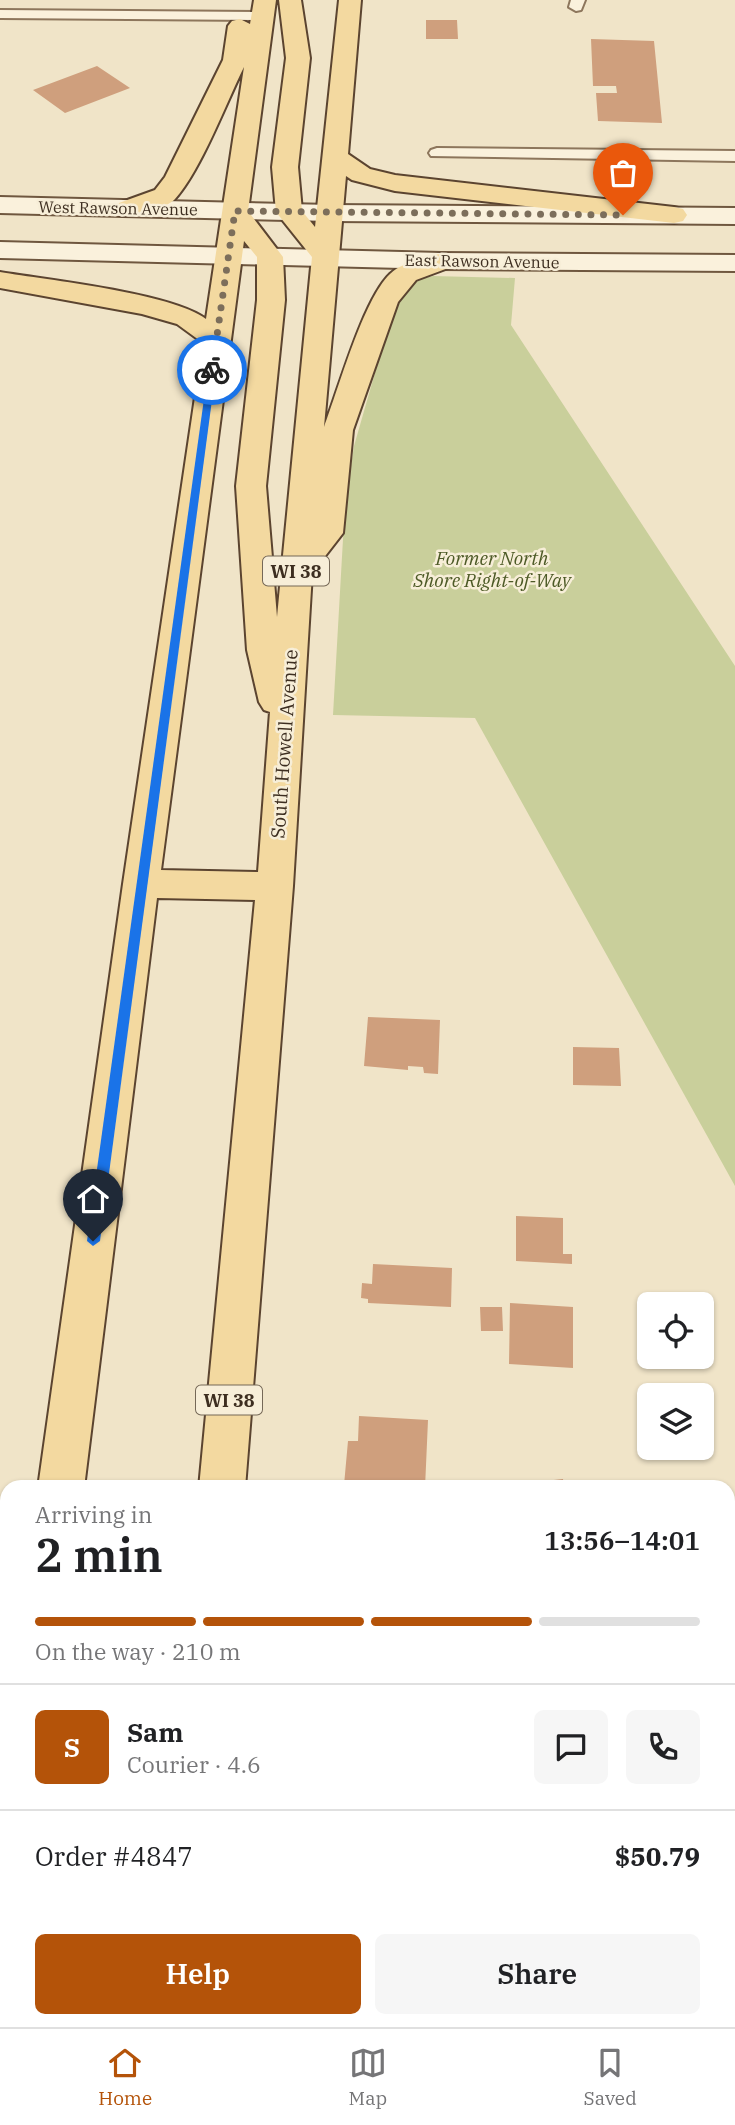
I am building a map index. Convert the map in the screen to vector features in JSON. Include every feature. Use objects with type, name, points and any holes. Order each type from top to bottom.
[{"type":"main road","points":[[290,0],[298,58],[285,167],[289,212],[327,258]]},
{"type":"main road","name":"South Howell Avenue","points":[[223,1480],[275,886],[296,571],[350,0]]},
{"type":"main road","points":[[128,209],[164,196],[177,178],[235,60],[254,8]]},
{"type":"main road","points":[[62,1480],[141,884],[235,211],[254,8]]},
{"type":"main road","points":[[337,158],[361,176],[395,183],[674,215]]},
{"type":"main road","name":"West Rawson Avenue","points":[[0,205],[235,211]]},
{"type":"main road","points":[[235,211],[735,216]]},
{"type":"main road","points":[[235,211],[270,257],[271,300],[251,486],[263,650],[284,733]]},
{"type":"main road","points":[[0,250],[228,256]]},
{"type":"main road","name":"East Rawson Avenue","points":[[228,256],[735,263]]},
{"type":"main road","points":[[296,571],[327,533],[338,430],[384,302],[394,283],[411,271],[441,261]]},
{"type":"main road","points":[[0,280],[146,306],[187,318],[216,340]]},
{"type":"main road","points":[[141,884],[275,886]]},
{"type":"lane","points":[[0,14],[254,8]]},
{"type":"lane","points":[[437,153],[735,156]]},
{"type":"green space","name":"Former North Shore Right-of-Way","points":[[433,276],[515,278],[511,325],[735,666],[735,1186],[475,718],[333,715],[345,504],[354,446],[397,296],[416,280]]},
{"type":"building","points":[[426,20],[457,20],[458,39],[426,39]]},
{"type":"building","points":[[591,39],[654,41],[662,123],[598,121],[596,93],[617,93],[616,86],[593,86]]},
{"type":"building","points":[[97,66],[130,88],[65,113],[33,90]]},
{"type":"building","points":[[368,1017],[440,1020],[438,1074],[424,1073],[423,1067],[408,1066],[408,1070],[364,1066]]},
{"type":"building","points":[[573,1047],[619,1048],[621,1086],[573,1085]]},
{"type":"building","points":[[516,1216],[563,1218],[563,1254],[572,1254],[572,1264],[516,1261]]},
{"type":"building","points":[[373,1264],[452,1268],[451,1307],[368,1303],[368,1299],[361,1298],[362,1283],[372,1284]]},
{"type":"building","points":[[510,1303],[573,1307],[573,1368],[509,1364]]},
{"type":"building","points":[[480,1307],[502,1307],[503,1331],[481,1331]]},
{"type":"building","points":[[359,1416],[428,1420],[425,1480],[344,1480],[348,1441],[358,1441]]},
{"type":"way so far","points":[[212,370],[235,211],[623,215]]},
{"type":"route","points":[[93,1241],[212,370]]}]
